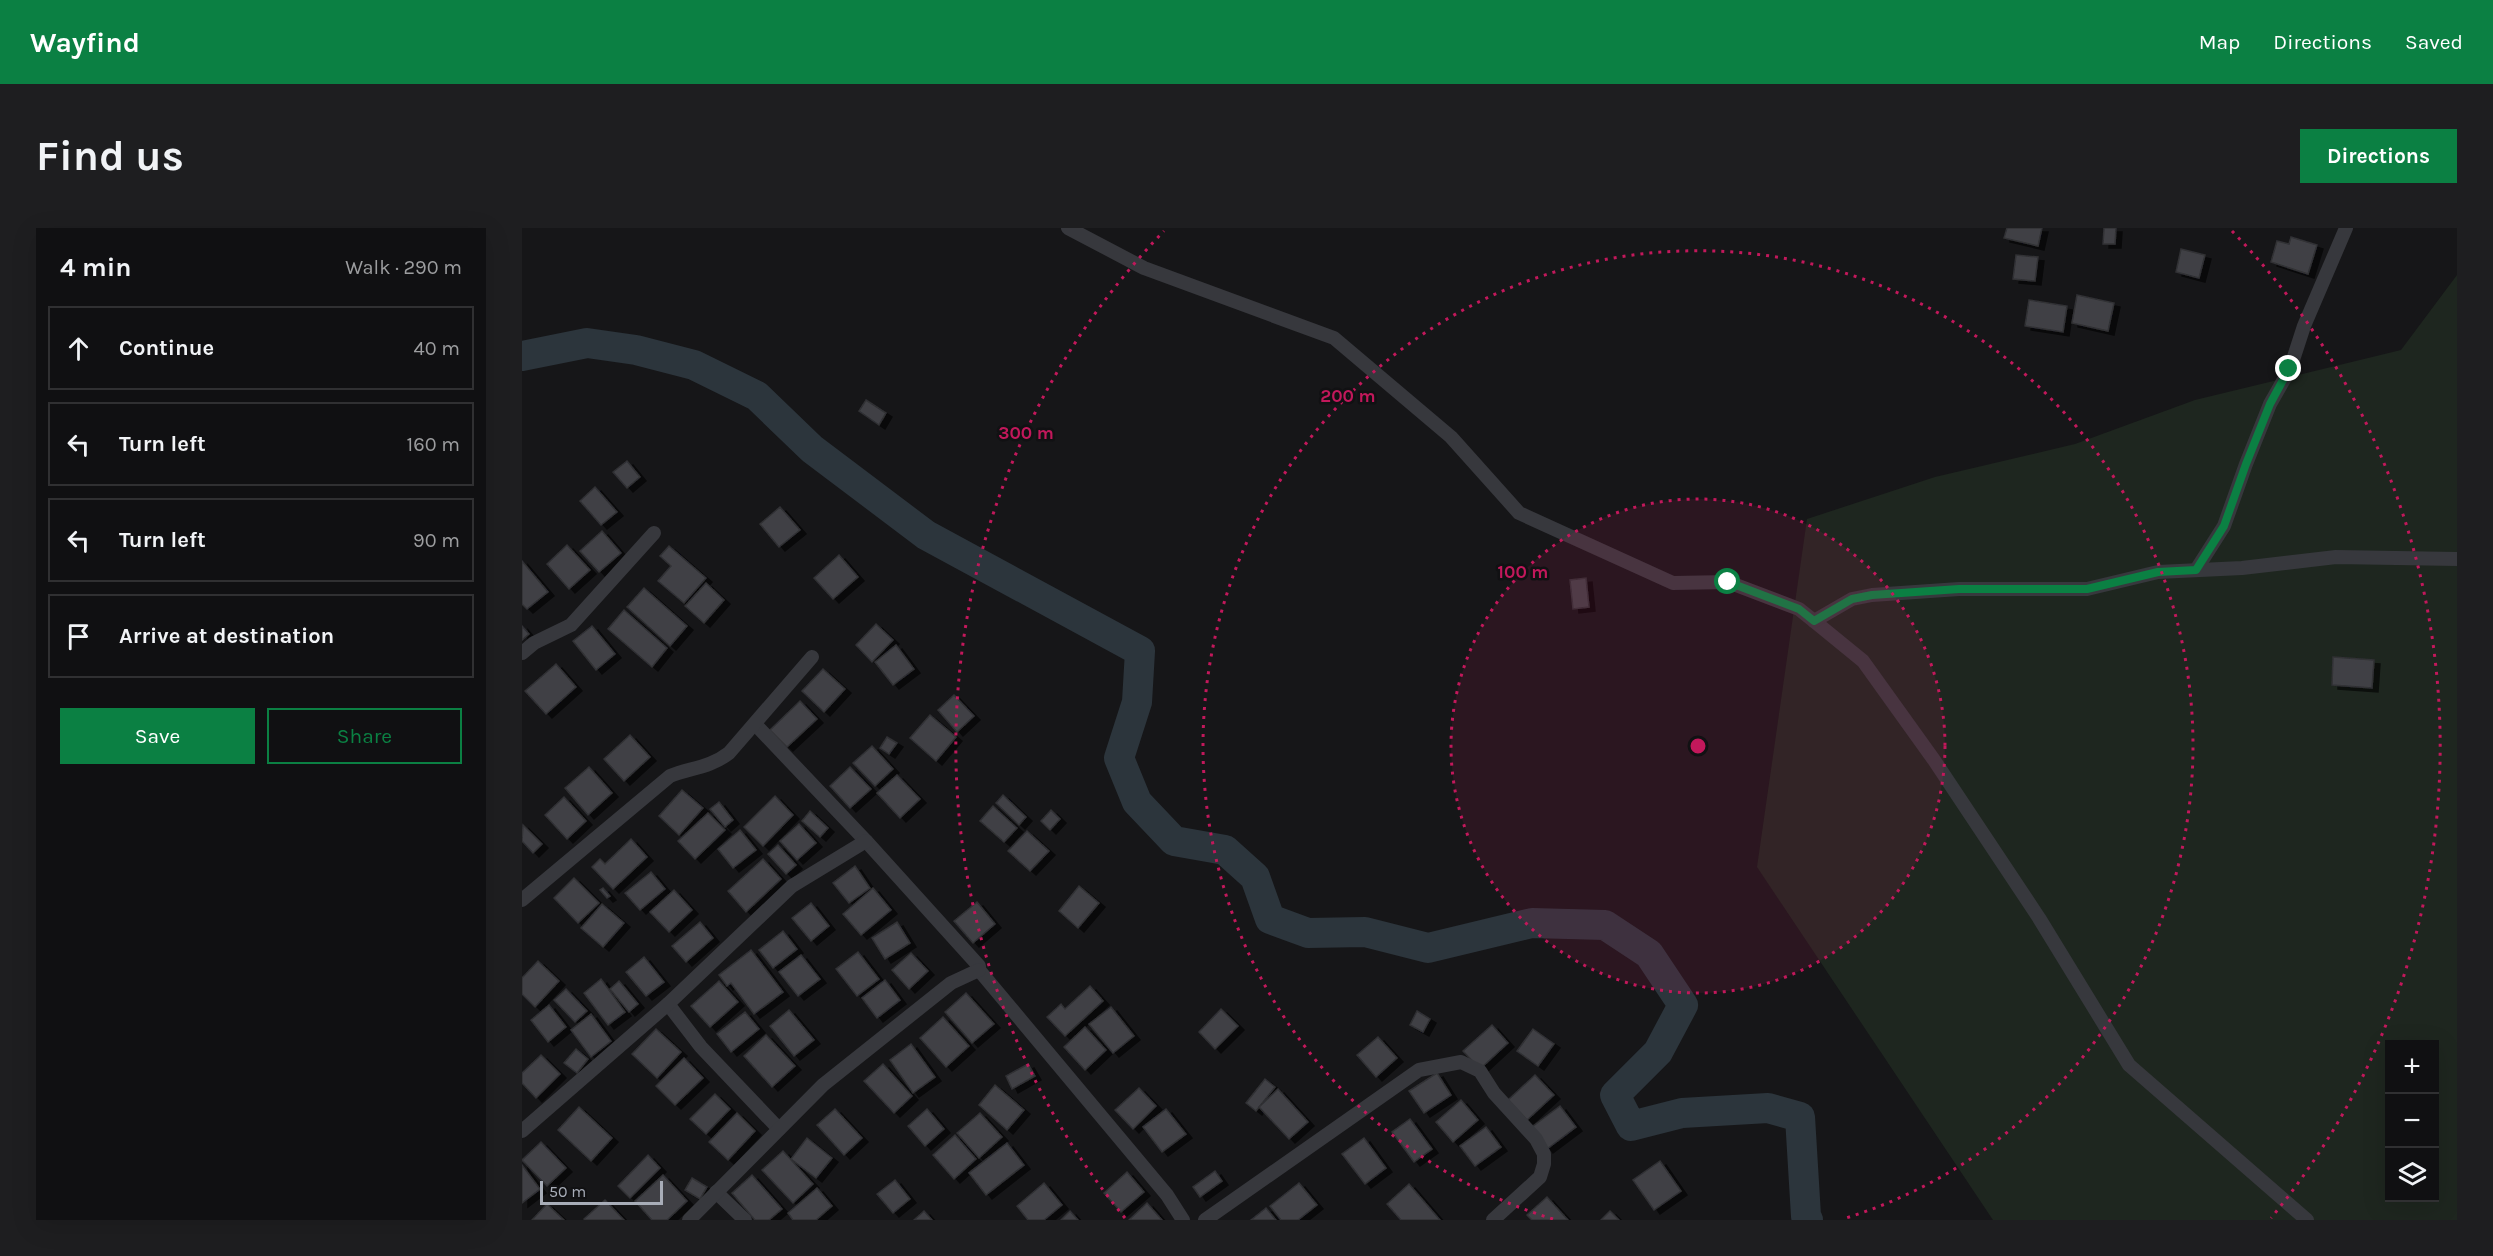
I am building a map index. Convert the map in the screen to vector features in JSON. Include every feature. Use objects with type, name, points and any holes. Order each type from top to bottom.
[{"type":"street","points":[[1068,228],[1144,268],[1334,338],[1451,437],[1519,513],[1673,583],[1728,582],[1799,609],[1814,621],[1863,662],[1934,760],[2039,918],[2130,1065],[2307,1220]]},
{"type":"street","points":[[2196,570],[2224,526],[2270,404],[2289,369],[2304,326],[2346,228]]},
{"type":"street","points":[[522,652],[534,643],[571,625],[654,533]]},
{"type":"street","points":[[1814,621],[1852,599],[1872,595],[1959,589],[2087,589],[2158,572],[2275,565],[2336,557],[2457,560]]},
{"type":"street","points":[[522,900],[670,776],[688,769],[716,764],[729,753],[812,657]]},
{"type":"street","points":[[754,724],[866,841],[979,966],[979,970],[1167,1195],[1183,1220]]},
{"type":"street","points":[[522,1131],[668,1004],[792,886],[866,841]]},
{"type":"street","points":[[689,1220],[823,1085],[951,983],[979,970]]},
{"type":"street","points":[[668,1004],[701,1047],[779,1129]]},
{"type":"street","points":[[1204,1220],[1419,1070],[1461,1062],[1480,1071],[1494,1093],[1536,1139],[1544,1154],[1545,1164],[1540,1177],[1493,1220]]},
{"type":"street","points":[[716,1192],[745,1220]]},
{"type":"shaded area","points":[[2457,275],[2457,1220],[1993,1220],[1757,867],[1807,519],[1935,477],[2075,444],[2195,400],[2401,350]]},
{"type":"building","points":[[2007,228],[2042,228],[2038,246],[2004,238]]},
{"type":"building","points":[[2104,228],[2116,228],[2115,244],[2103,244]]},
{"type":"building","points":[[2291,237],[2317,245],[2308,274],[2271,262],[2277,241],[2289,244]]},
{"type":"building","points":[[2181,249],[2205,255],[2199,278],[2176,272]]},
{"type":"building","points":[[2016,255],[2038,257],[2035,281],[2013,279]]},
{"type":"building","points":[[2077,295],[2114,303],[2108,331],[2072,323]]},
{"type":"building","points":[[2029,300],[2067,306],[2063,332],[2025,326]]},
{"type":"building","points":[[866,400],[886,413],[879,425],[859,411]]},
{"type":"building","points":[[627,461],[640,477],[627,488],[613,472]]},
{"type":"building","points":[[595,487],[617,512],[601,525],[580,501]]},
{"type":"building","points":[[780,507],[800,530],[779,547],[760,524]]},
{"type":"building","points":[[602,531],[621,553],[599,572],[580,551]]},
{"type":"building","points":[[567,545],[590,570],[569,589],[547,564]]},
{"type":"building","points":[[669,546],[706,578],[684,603],[658,581],[671,566],[660,556]]},
{"type":"building","points":[[839,555],[858,577],[833,599],[814,578]]},
{"type":"building","points":[[522,561],[548,592],[527,609],[522,604]]},
{"type":"building","points":[[1586,578],[1589,607],[1573,609],[1570,580]]},
{"type":"building","points":[[706,583],[724,600],[704,623],[685,606]]},
{"type":"building","points":[[644,588],[687,626],[670,646],[627,607]]},
{"type":"building","points":[[624,610],[667,648],[652,667],[608,629]]},
{"type":"building","points":[[876,624],[893,640],[872,662],[856,645]]},
{"type":"building","points":[[522,626],[529,634],[522,640]]},
{"type":"building","points":[[592,626],[615,654],[596,670],[573,641]]},
{"type":"building","points":[[896,645],[914,669],[893,685],[875,662]]},
{"type":"building","points":[[2333,657],[2374,660],[2372,688],[2332,685]]},
{"type":"building","points":[[556,664],[576,687],[546,714],[525,691]]},
{"type":"building","points":[[823,669],[845,689],[824,712],[802,691]]},
{"type":"building","points":[[954,695],[974,716],[957,732],[938,710]]},
{"type":"building","points":[[800,701],[817,719],[787,747],[770,730]]},
{"type":"building","points":[[930,715],[956,737],[936,761],[910,738]]},
{"type":"building","points":[[630,735],[650,757],[624,781],[604,759]]},
{"type":"building","points":[[887,737],[897,743],[889,754],[880,748]]},
{"type":"building","points":[[872,746],[893,769],[875,786],[853,763]]},
{"type":"building","points":[[589,767],[612,793],[588,815],[565,788]]},
{"type":"building","points":[[850,767],[871,789],[850,808],[830,786]]},
{"type":"building","points":[[897,775],[920,799],[900,818],[877,793]]},
{"type":"building","points":[[682,790],[703,808],[679,835],[659,816]]},
{"type":"building","points":[[1003,795],[1026,817],[1019,825],[996,803]]},
{"type":"building","points":[[775,796],[793,815],[763,846],[744,827]]},
{"type":"building","points":[[564,797],[586,821],[567,839],[545,815]]},
{"type":"building","points":[[719,802],[733,820],[725,827],[710,809]]},
{"type":"building","points":[[993,806],[1017,828],[1004,842],[980,821]]},
{"type":"building","points":[[1051,810],[1060,819],[1050,830],[1041,821]]},
{"type":"building","points":[[810,811],[828,828],[820,837],[802,821]]},
{"type":"building","points":[[708,813],[725,830],[695,859],[678,841]]},
{"type":"building","points":[[799,824],[816,843],[797,860],[780,841]]},
{"type":"building","points":[[523,825],[542,844],[533,853],[522,841]]},
{"type":"building","points":[[740,830],[756,850],[733,868],[718,849]]},
{"type":"building","points":[[1027,831],[1049,851],[1030,871],[1008,851]]},
{"type":"building","points":[[631,839],[647,857],[613,889],[592,867],[600,859],[605,864]]},
{"type":"building","points":[[778,845],[796,865],[786,874],[768,854]]},
{"type":"building","points":[[763,859],[781,879],[746,912],[728,891]]},
{"type":"building","points":[[855,866],[870,888],[849,903],[833,883]]},
{"type":"building","points":[[651,872],[665,889],[640,910],[625,893]]},
{"type":"building","points":[[574,878],[599,903],[578,923],[554,898]]},
{"type":"building","points":[[1079,886],[1099,903],[1078,928],[1059,911]]},
{"type":"building","points":[[603,888],[610,896],[607,898],[600,890]]},
{"type":"building","points":[[873,888],[891,910],[861,935],[843,914]]},
{"type":"building","points":[[674,890],[692,910],[669,932],[650,912]]},
{"type":"building","points":[[977,902],[995,924],[973,943],[954,921]]},
{"type":"building","points":[[811,903],[829,926],[811,941],[792,918]]},
{"type":"building","points":[[602,904],[624,923],[603,947],[581,928]]},
{"type":"building","points":[[700,922],[713,938],[686,962],[672,946]]},
{"type":"building","points":[[897,922],[910,943],[885,959],[872,938]]},
{"type":"building","points":[[783,931],[797,949],[773,968],[759,950]]},
{"type":"building","points":[[751,950],[783,992],[754,1014],[731,983],[727,986],[719,975]]},
{"type":"building","points":[[858,952],[879,979],[857,996],[836,969]]},
{"type":"building","points":[[911,953],[928,971],[909,989],[892,970]]},
{"type":"building","points":[[801,955],[820,979],[798,996],[779,972]]},
{"type":"building","points":[[644,957],[664,982],[646,996],[626,972]]},
{"type":"building","points":[[538,961],[559,981],[535,1007],[522,994],[522,978]]},
{"type":"building","points":[[601,979],[625,1012],[608,1025],[584,993]]},
{"type":"building","points":[[885,980],[900,1000],[877,1018],[862,998]]},
{"type":"building","points":[[619,981],[638,1004],[629,1012],[610,989]]},
{"type":"building","points":[[719,981],[738,1002],[710,1027],[691,1006]]},
{"type":"building","points":[[1090,986],[1103,1001],[1065,1036],[1047,1017],[1061,1004],[1065,1009]]},
{"type":"building","points":[[566,989],[587,1011],[575,1022],[554,1000]]},
{"type":"building","points":[[966,993],[994,1024],[972,1043],[945,1012]]},
{"type":"building","points":[[549,1005],[566,1027],[548,1042],[531,1020]]},
{"type":"building","points":[[1111,1007],[1134,1036],[1113,1053],[1089,1024]]},
{"type":"building","points":[[1221,1009],[1238,1026],[1215,1049],[1199,1032]]},
{"type":"building","points":[[789,1010],[814,1040],[794,1056],[770,1026]]},
{"type":"building","points":[[1417,1011],[1430,1019],[1423,1032],[1410,1025]]},
{"type":"building","points":[[745,1012],[759,1029],[731,1052],[717,1034]]},
{"type":"building","points":[[591,1014],[611,1041],[591,1057],[571,1030]]},
{"type":"building","points":[[943,1017],[969,1046],[946,1067],[920,1038]]},
{"type":"building","points":[[1492,1025],[1508,1043],[1480,1069],[1463,1051]]},
{"type":"building","points":[[1085,1027],[1106,1050],[1085,1070],[1064,1047]]},
{"type":"building","points":[[656,1029],[681,1052],[657,1078],[632,1054]]},
{"type":"building","points":[[1533,1029],[1554,1044],[1538,1066],[1517,1051]]},
{"type":"building","points":[[766,1035],[795,1066],[772,1087],[744,1056]]},
{"type":"building","points":[[1378,1037],[1397,1058],[1376,1077],[1357,1055]]},
{"type":"building","points":[[911,1044],[935,1077],[913,1093],[890,1060]]},
{"type":"building","points":[[576,1049],[588,1059],[577,1073],[564,1063]]},
{"type":"building","points":[[541,1055],[560,1074],[536,1098],[522,1083],[522,1073]]},
{"type":"building","points":[[684,1058],[703,1078],[675,1105],[656,1086]]},
{"type":"building","points":[[883,1064],[912,1096],[894,1113],[864,1081]]},
{"type":"building","points":[[1028,1064],[1035,1076],[1012,1089],[1006,1076]]},
{"type":"building","points":[[1437,1073],[1451,1095],[1424,1113],[1409,1091]]},
{"type":"building","points":[[1535,1075],[1554,1095],[1527,1120],[1508,1100]]},
{"type":"building","points":[[1265,1079],[1275,1087],[1256,1111],[1246,1103]]},
{"type":"building","points":[[995,1085],[1024,1110],[1007,1130],[979,1105]]},
{"type":"building","points":[[1139,1088],[1156,1106],[1133,1129],[1115,1110]]},
{"type":"building","points":[[1278,1089],[1308,1122],[1289,1139],[1259,1107]]},
{"type":"building","points":[[715,1094],[730,1109],[706,1134],[690,1119]]},
{"type":"building","points":[[1461,1100],[1478,1120],[1453,1142],[1436,1122]]},
{"type":"building","points":[[1560,1106],[1576,1127],[1547,1149],[1532,1127]]},
{"type":"building","points":[[579,1107],[612,1138],[591,1161],[558,1130]]},
{"type":"building","points":[[835,1109],[862,1138],[844,1155],[817,1125]]},
{"type":"building","points":[[927,1109],[944,1129],[925,1146],[908,1126]]},
{"type":"building","points":[[1166,1109],[1186,1134],[1162,1152],[1143,1127]]},
{"type":"building","points":[[737,1113],[755,1131],[728,1160],[709,1142]]},
{"type":"building","points":[[980,1113],[1002,1137],[979,1158],[957,1133]]},
{"type":"building","points":[[1410,1119],[1432,1149],[1414,1162],[1392,1132]]},
{"type":"building","points":[[1486,1127],[1501,1147],[1475,1166],[1460,1146]]},
{"type":"building","points":[[955,1135],[976,1159],[954,1179],[933,1155]]},
{"type":"building","points":[[807,1138],[832,1158],[816,1178],[791,1159]]},
{"type":"building","points":[[1364,1138],[1386,1168],[1365,1184],[1342,1154]]},
{"type":"building","points":[[541,1142],[566,1168],[547,1186],[522,1160]]},
{"type":"building","points":[[1007,1143],[1024,1165],[986,1195],[969,1173]]},
{"type":"building","points":[[783,1151],[813,1184],[793,1203],[762,1170]]},
{"type":"building","points":[[648,1155],[660,1168],[630,1198],[618,1186]]},
{"type":"building","points":[[1660,1161],[1681,1191],[1654,1210],[1633,1180]]},
{"type":"building","points":[[522,1165],[540,1189],[522,1203]]},
{"type":"building","points":[[1215,1171],[1222,1181],[1200,1197],[1193,1187]]},
{"type":"building","points":[[1127,1172],[1144,1192],[1121,1212],[1104,1193]]},
{"type":"building","points":[[663,1175],[687,1201],[667,1220],[652,1220],[635,1201]]},
{"type":"building","points":[[752,1175],[782,1209],[769,1220],[755,1220],[732,1193]]},
{"type":"building","points":[[692,1178],[707,1187],[700,1199],[685,1190]]},
{"type":"building","points":[[895,1180],[910,1199],[893,1213],[877,1194]]},
{"type":"building","points":[[1044,1183],[1062,1205],[1044,1220],[1028,1220],[1017,1206]]},
{"type":"building","points":[[1299,1183],[1317,1205],[1298,1220],[1281,1220],[1270,1206]]},
{"type":"building","points":[[1409,1184],[1440,1220],[1401,1220],[1387,1204]]},
{"type":"building","points":[[817,1188],[832,1206],[816,1220],[793,1220],[788,1213]]},
{"type":"building","points":[[1547,1197],[1568,1220],[1532,1220],[1527,1215]]},
{"type":"building","points":[[605,1200],[624,1220],[584,1219]]},
{"type":"building","points":[[1147,1203],[1162,1220],[1129,1220]]},
{"type":"building","points":[[547,1204],[564,1220],[532,1220]]},
{"type":"building","points":[[1266,1208],[1276,1220],[1251,1220]]},
{"type":"building","points":[[924,1211],[932,1220],[914,1220]]},
{"type":"building","points":[[1070,1211],[1078,1220],[1061,1220]]},
{"type":"building","points":[[1610,1211],[1619,1220],[1601,1220]]},
{"type":"waterway","points":[[522,356],[587,343],[636,350],[694,365],[757,396],[812,449],[926,535],[1140,651],[1137,702],[1119,758],[1137,802],[1174,841],[1225,850],[1255,877],[1270,919],[1308,933],[1365,932],[1428,948],[1532,923],[1605,925],[1649,954],[1683,1005],[1658,1052],[1615,1095],[1631,1126],[1682,1113],[1768,1108],[1800,1117],[1808,1220]]},
{"type":"route","points":[[1728,582],[1799,609],[1814,621],[1852,599],[1872,595],[1959,589],[2087,589],[2158,572],[2196,570],[2224,526],[2270,404],[2289,369]]}]
